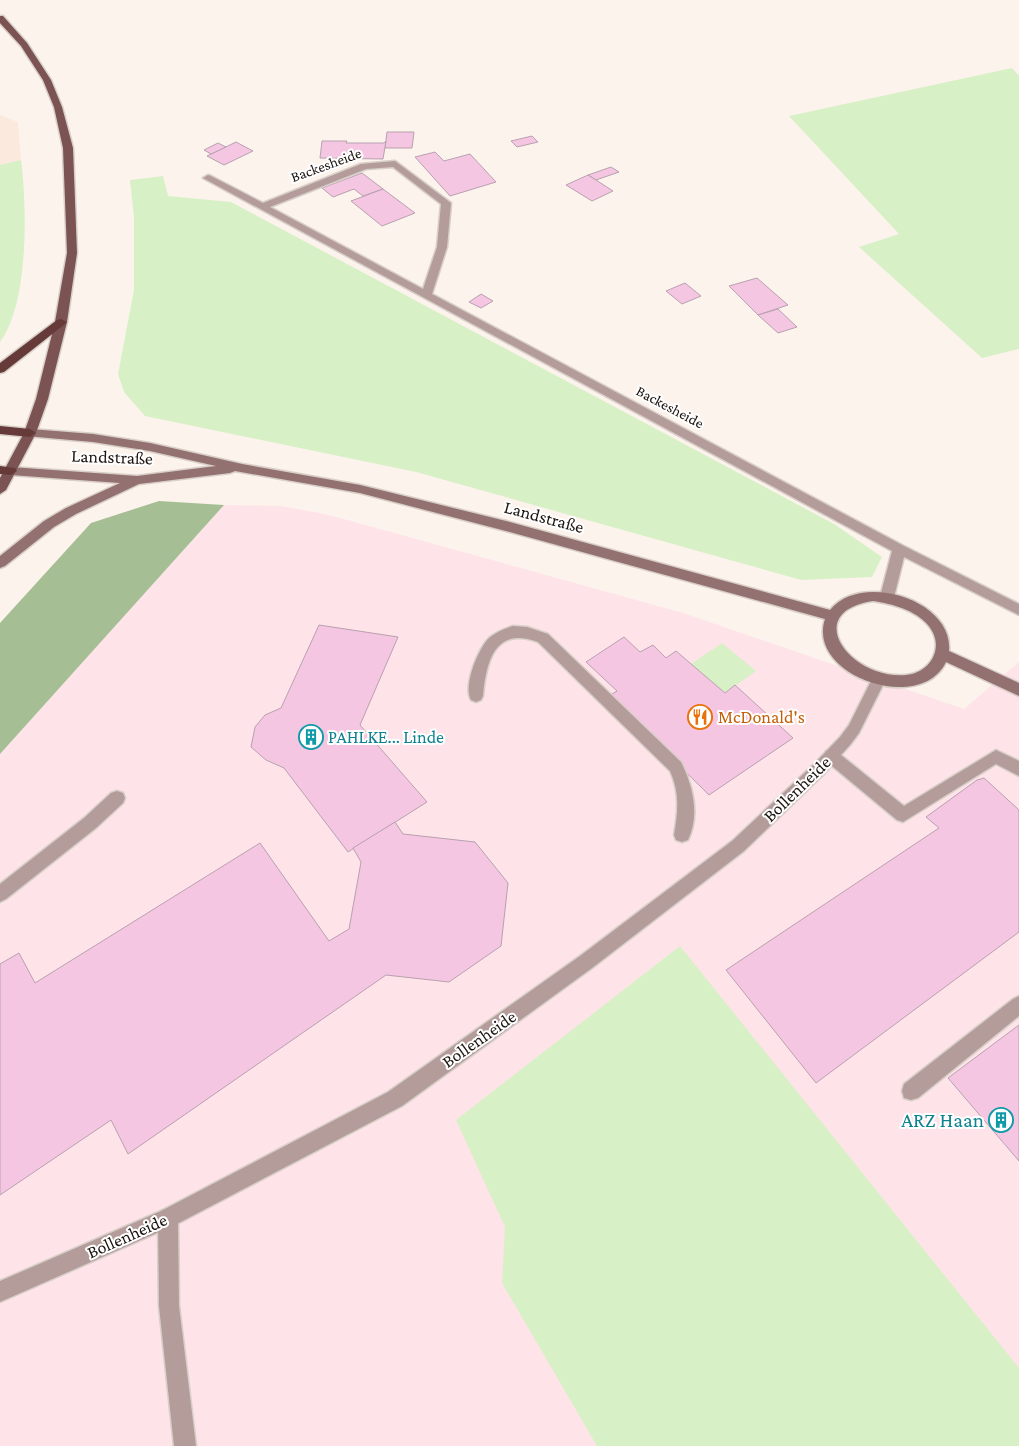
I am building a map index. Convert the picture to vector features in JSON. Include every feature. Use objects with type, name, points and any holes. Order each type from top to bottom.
[{"type":"highway","points":[[0,369],[61,322]]},
{"type":"highway","points":[[0,430],[30,433]]},
{"type":"main road","points":[[0,18],[24,44],[47,80],[58,107],[68,148],[72,253],[61,322],[42,399],[30,433],[5,470],[0,490]]},
{"type":"main road","name":"Landstraße","points":[[30,433],[93,438],[150,446],[242,468],[419,503],[834,616]]},
{"type":"main road","name":"Landstraße","points":[[5,470],[137,480],[242,468]]},
{"type":"main road","points":[[0,563],[49,524],[71,510],[137,480]]},
{"type":"main road","points":[[867,597],[887,597],[901,600],[925,613],[940,633],[943,643],[942,654],[934,670],[925,676],[904,681],[879,679],[855,669],[838,653],[830,634],[830,624],[840,608],[849,602],[867,597]]},
{"type":"main road","points":[[942,654],[1019,690]]},
{"type":"street","name":"Backesheide","points":[[262,207],[364,166],[395,164],[446,203],[442,247],[426,295]]},
{"type":"street","name":"Backesheide","points":[[208,178],[899,549],[1019,610]]},
{"type":"street","points":[[887,597],[899,549]]},
{"type":"street","points":[[476,696],[476,678],[480,664],[489,646],[496,640],[504,635],[523,632],[544,638],[676,768],[685,785],[686,807],[682,835]]},
{"type":"street","name":"Bollenheide","points":[[0,1292],[168,1218],[395,1099],[586,962],[738,846],[831,756],[854,729],[879,679]]},
{"type":"street","points":[[831,756],[903,815],[996,756],[1019,769]]},
{"type":"street","points":[[0,894],[90,824],[116,798]]},
{"type":"street","points":[[912,1091],[1019,1005]]},
{"type":"street","points":[[168,1218],[169,1306],[185,1446]]},
{"type":"shaded area","points":[[0,115],[18,122],[21,160],[0,165]]},
{"type":"shaded area","points":[[224,505],[281,506],[329,515],[683,613],[964,709],[1019,662],[1019,1446],[0,1446],[0,754]]},
{"type":"green space","points":[[1012,68],[1019,76],[1019,349],[982,358],[859,247],[899,234],[789,116]]},
{"type":"green space","points":[[21,160],[25,228],[24,254],[16,303],[9,325],[0,342],[0,165]]},
{"type":"green space","points":[[163,176],[168,196],[231,202],[834,524],[882,557],[872,577],[801,580],[416,472],[145,416],[124,392],[118,374],[134,290],[134,217],[130,180]]},
{"type":"green space","points":[[159,501],[224,505],[0,754],[0,623],[91,523]]},
{"type":"green space","points":[[722,643],[756,671],[725,693],[691,664]]},
{"type":"green space","points":[[680,946],[1019,1368],[1019,1446],[597,1446],[502,1283],[505,1227],[456,1120]]},
{"type":"building","points":[[387,132],[414,132],[412,148],[385,148]]},
{"type":"building","points":[[532,136],[538,142],[517,147],[511,141]]},
{"type":"building","points":[[322,141],[384,143],[386,141],[383,159],[320,158]]},
{"type":"building","points":[[236,142],[253,151],[224,165],[207,156]]},
{"type":"building","points":[[218,143],[226,147],[211,154],[204,150]]},
{"type":"building","points":[[435,152],[444,161],[470,154],[496,182],[450,196],[415,157]]},
{"type":"building","points":[[611,167],[619,172],[596,180],[588,175]]},
{"type":"building","points":[[362,173],[383,189],[363,196],[354,189],[333,197],[322,188]]},
{"type":"building","points":[[588,175],[613,191],[592,201],[566,185]]},
{"type":"building","points":[[383,189],[415,213],[382,226],[351,201]]},
{"type":"building","points":[[757,278],[788,305],[758,315],[729,286]]},
{"type":"building","points":[[685,283],[701,296],[682,304],[666,291]]},
{"type":"building","points":[[481,294],[493,301],[481,308],[469,302]]},
{"type":"building","points":[[778,309],[797,327],[778,333],[758,315]]},
{"type":"building","name":"PAHLKE... Linde","points":[[319,625],[398,637],[360,725],[427,802],[348,852],[284,768],[266,760],[251,747],[255,727],[265,715],[281,708]]},
{"type":"building","name":"McDonald's","points":[[624,637],[640,652],[653,645],[666,658],[676,651],[725,693],[735,685],[793,738],[709,795],[609,696],[617,691],[586,662]]},
{"type":"building","points":[[984,778],[1019,810],[1019,932],[816,1083],[726,970],[939,828],[926,817],[977,780]]},
{"type":"building","points":[[395,822],[403,834],[475,842],[508,883],[501,946],[449,982],[386,975],[128,1154],[111,1120],[0,1195],[0,964],[19,953],[35,983],[260,843],[329,941],[349,929],[361,862],[353,848]]},
{"type":"building","name":"ARZ Haan","points":[[1019,1025],[1019,1161],[948,1078]]},
{"type":"place","name":"McDonald's","points":[[700,717]]},
{"type":"place","name":"PAHLKE... Linde","points":[[311,737]]},
{"type":"place","name":"ARZ Haan","points":[[1001,1120]]}]
